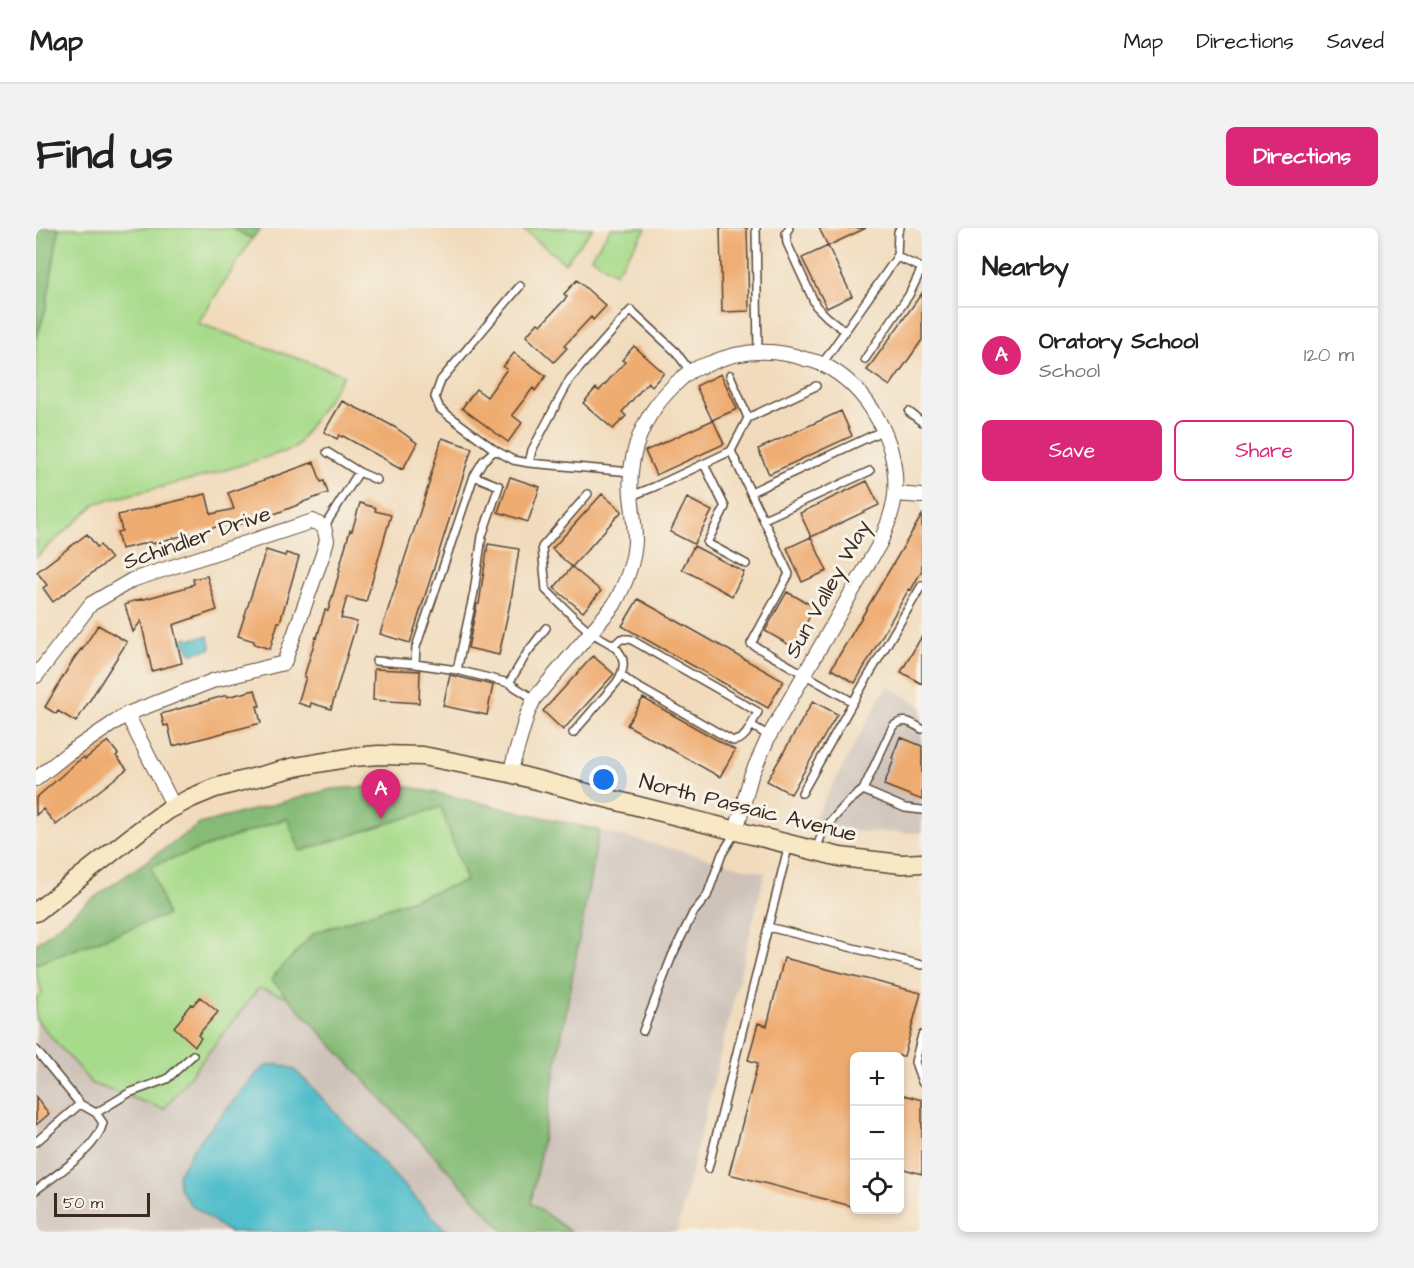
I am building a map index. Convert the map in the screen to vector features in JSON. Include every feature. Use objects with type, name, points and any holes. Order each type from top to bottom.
[{"type":"main road","name":"North Passaic Avenue","points":[[36,912],[139,831],[191,798],[215,788],[295,767],[380,755],[423,756],[510,773],[840,857],[874,862],[922,863]]},
{"type":"street","name":"Sun Valley Way","points":[[510,773],[526,715],[534,699],[614,605],[624,587],[631,567],[635,543],[630,472],[639,435],[656,406],[690,371],[717,360],[738,353],[758,351],[791,354],[822,364],[849,383],[870,405],[884,430],[893,459],[895,494],[890,518],[880,543],[769,735],[751,776],[736,831]]},
{"type":"street","points":[[895,494],[922,496]]},
{"type":"street","name":"Schindler Drive","points":[[36,676],[91,604],[132,580],[313,521],[325,534]]},
{"type":"street","points":[[36,779],[66,755],[127,714],[215,680],[284,663],[316,573],[325,534]]},
{"type":"street","points":[[127,714],[174,807]]},
{"type":"lane","points":[[756,228],[758,351]]},
{"type":"lane","points":[[789,228],[786,233],[787,243],[816,306],[826,317],[845,331]]},
{"type":"lane","points":[[822,364],[897,257],[900,228]]},
{"type":"lane","points":[[865,359],[909,295],[922,268],[897,257]]},
{"type":"lane","points":[[520,286],[441,380],[435,397],[440,409],[495,450],[513,460],[529,464],[630,472]]},
{"type":"lane","points":[[529,464],[532,450],[570,379],[632,310],[676,352],[690,371]]},
{"type":"lane","points":[[730,375],[748,418]]},
{"type":"lane","points":[[631,495],[731,452],[748,418],[816,386]]},
{"type":"lane","points":[[909,412],[922,422]]},
{"type":"lane","points":[[752,492],[884,430]]},
{"type":"lane","points":[[415,664],[417,647],[474,476],[483,461],[495,450]]},
{"type":"lane","points":[[327,452],[359,472],[377,480]]},
{"type":"lane","points":[[731,452],[789,574],[751,644],[852,702]]},
{"type":"lane","points":[[704,464],[725,507],[707,543],[746,564]]},
{"type":"lane","points":[[764,519],[870,471]]},
{"type":"lane","points":[[325,534],[359,472]]},
{"type":"lane","points":[[457,670],[474,592],[482,536],[499,486],[474,476]]},
{"type":"lane","points":[[573,732],[617,682],[624,662],[621,654],[613,646],[591,633],[546,590],[542,547],[588,494]]},
{"type":"lane","points":[[802,793],[852,702],[922,585]]},
{"type":"lane","points":[[509,683],[527,653],[546,628]]},
{"type":"lane","points":[[613,646],[621,639],[630,639],[758,712],[744,737],[739,741],[733,741],[631,683],[621,675]]},
{"type":"lane","points":[[376,661],[457,670],[509,683],[534,699]]},
{"type":"lane","points":[[815,851],[824,829],[848,802],[863,790],[893,726],[905,721],[922,729]]},
{"type":"lane","points":[[751,725],[769,735]]},
{"type":"lane","points":[[863,790],[905,808],[922,810]]},
{"type":"lane","points":[[643,1032],[672,956],[693,913],[707,896],[722,854],[736,831]]},
{"type":"lane","points":[[708,1169],[789,844]]},
{"type":"lane","points":[[768,927],[922,965]]},
{"type":"lane","points":[[922,1035],[915,1062],[922,1082]]},
{"type":"lane","points":[[36,1050],[80,1104],[96,1113],[103,1123],[101,1131],[84,1153],[36,1190]]},
{"type":"lane","points":[[96,1113],[129,1093],[167,1079],[193,1055]]},
{"type":"lane","points":[[36,1142],[80,1104]]},
{"type":"shaded area","points":[[887,685],[922,708],[922,833],[866,832],[811,825]]},
{"type":"shaded area","points":[[599,830],[765,873],[677,1230],[674,1232],[571,1232],[531,1203]]},
{"type":"shaded area","points":[[259,988],[288,997],[505,1232],[36,1232],[36,1019],[92,1084],[164,1109]]},
{"type":"green space","points":[[36,228],[59,228],[46,308],[36,340]]},
{"type":"green space","points":[[59,228],[232,228],[252,239],[198,323],[344,375],[295,448],[210,475],[97,503],[36,557],[36,340],[46,308]]},
{"type":"green space","points":[[232,228],[261,228],[252,239]]},
{"type":"green space","points":[[521,228],[593,228],[565,263]]},
{"type":"green space","points":[[611,228],[646,229],[615,273],[591,257]]},
{"type":"green space","points":[[401,785],[599,830],[531,1203],[571,1232],[505,1232],[271,979],[314,933],[466,881],[441,807],[300,851],[287,818],[151,866],[167,915],[36,964],[36,944],[85,904],[200,824],[332,789]]},
{"type":"green space","points":[[441,806],[466,881],[314,933],[272,979],[288,997],[259,988],[164,1109],[92,1084],[36,1019],[36,997],[42,993],[36,974],[36,964],[166,915],[151,866],[288,818],[301,851]]},
{"type":"water","points":[[207,636],[210,649],[192,653],[183,641],[188,637],[191,639]]},
{"type":"water","points":[[278,1064],[293,1069],[306,1081],[447,1232],[229,1232],[190,1204],[179,1188],[178,1175],[193,1149],[259,1071],[267,1066]]},
{"type":"building","points":[[720,228],[747,228],[749,311],[722,312]]},
{"type":"building","points":[[819,228],[866,228],[828,246]]},
{"type":"building","points":[[828,246],[852,296],[827,308],[802,258]]},
{"type":"building","points":[[577,280],[606,306],[593,320],[591,317],[564,346],[567,348],[554,362],[526,336],[538,323],[541,325],[567,297],[564,294]]},
{"type":"building","points":[[922,293],[922,340],[890,386],[867,370]]},
{"type":"building","points":[[634,346],[664,373],[652,386],[648,382],[622,412],[626,416],[613,429],[583,403],[596,388],[599,391],[625,362],[622,360]]},
{"type":"building","points":[[514,353],[546,376],[535,391],[533,388],[512,415],[522,423],[508,442],[462,408],[476,389],[487,397],[507,369],[503,367]]},
{"type":"building","points":[[721,374],[737,409],[712,420],[696,386]]},
{"type":"building","points":[[342,401],[396,428],[417,443],[403,469],[343,436],[339,435],[337,439],[324,432]]},
{"type":"building","points":[[841,411],[852,436],[769,474],[758,449]]},
{"type":"building","points":[[713,420],[724,444],[656,475],[645,451]]},
{"type":"building","points":[[442,438],[472,448],[410,643],[380,634]]},
{"type":"building","points":[[314,462],[321,482],[324,481],[328,493],[277,513],[264,517],[264,515],[237,525],[235,522],[151,544],[151,542],[121,549],[117,532],[122,531],[118,515],[206,494],[211,514],[234,509],[228,493]]},
{"type":"building","points":[[510,477],[540,487],[528,522],[498,512]]},
{"type":"building","points":[[867,481],[879,505],[811,537],[800,513]]},
{"type":"building","points":[[602,494],[622,511],[572,567],[552,549]]},
{"type":"building","points":[[687,498],[712,511],[694,544],[670,532]]},
{"type":"building","points":[[360,503],[376,508],[375,511],[391,515],[366,602],[347,597],[341,618],[357,622],[331,709],[311,703],[310,707],[298,703],[306,677],[304,677],[325,610],[328,611],[350,530],[352,531]]},
{"type":"building","points":[[922,515],[922,570],[855,683],[831,669]]},
{"type":"building","points":[[87,534],[111,559],[53,602],[43,588],[47,585],[37,572]]},
{"type":"building","points":[[811,537],[827,571],[802,582],[787,548]]},
{"type":"building","points":[[488,544],[519,549],[499,655],[468,648],[477,604],[479,604]]},
{"type":"building","points":[[694,546],[744,572],[732,596],[682,569]]},
{"type":"building","points":[[266,550],[285,556],[286,553],[299,557],[270,649],[238,636]]},
{"type":"building","points":[[572,567],[601,591],[583,612],[554,588]]},
{"type":"building","points":[[207,576],[217,610],[173,625],[182,663],[152,671],[141,621],[133,632],[125,605],[191,586],[194,584],[193,579]]},
{"type":"building","points":[[787,592],[815,607],[793,647],[765,631]]},
{"type":"building","points":[[638,599],[783,681],[768,708],[622,626]]},
{"type":"building","points":[[98,625],[127,642],[76,722],[58,711],[56,714],[45,707],[73,660]]},
{"type":"building","points":[[922,636],[922,684],[901,672]]},
{"type":"building","points":[[593,656],[614,674],[563,730],[543,711]]},
{"type":"building","points":[[374,669],[420,671],[419,703],[373,700]]},
{"type":"building","points":[[450,675],[493,685],[487,715],[443,706]]},
{"type":"building","points":[[255,690],[260,706],[257,706],[261,723],[173,746],[168,725],[164,726],[161,714],[227,695],[227,697]]},
{"type":"building","points":[[643,698],[735,750],[720,777],[627,725]]},
{"type":"building","points":[[813,701],[837,714],[791,794],[767,781]]},
{"type":"building","points":[[900,737],[922,746],[922,800],[884,785]]},
{"type":"building","points":[[108,741],[118,754],[116,756],[127,769],[56,825],[43,809],[36,815],[36,798],[77,762],[84,757],[85,759]]},
{"type":"building","points":[[784,958],[921,993],[904,1056],[904,1052],[850,1052],[850,1206],[729,1174],[758,1063],[748,1060],[758,1023],[767,1026]]},
{"type":"building","points":[[200,997],[218,1012],[198,1035],[201,1038],[195,1046],[174,1027],[191,1004],[193,1005]]},
{"type":"building","points":[[904,1095],[922,1100],[922,1174],[904,1169]]},
{"type":"building","points":[[36,1097],[49,1114],[36,1125]]},
{"type":"place","name":"Oratory School","points":[[381,819]]}]
